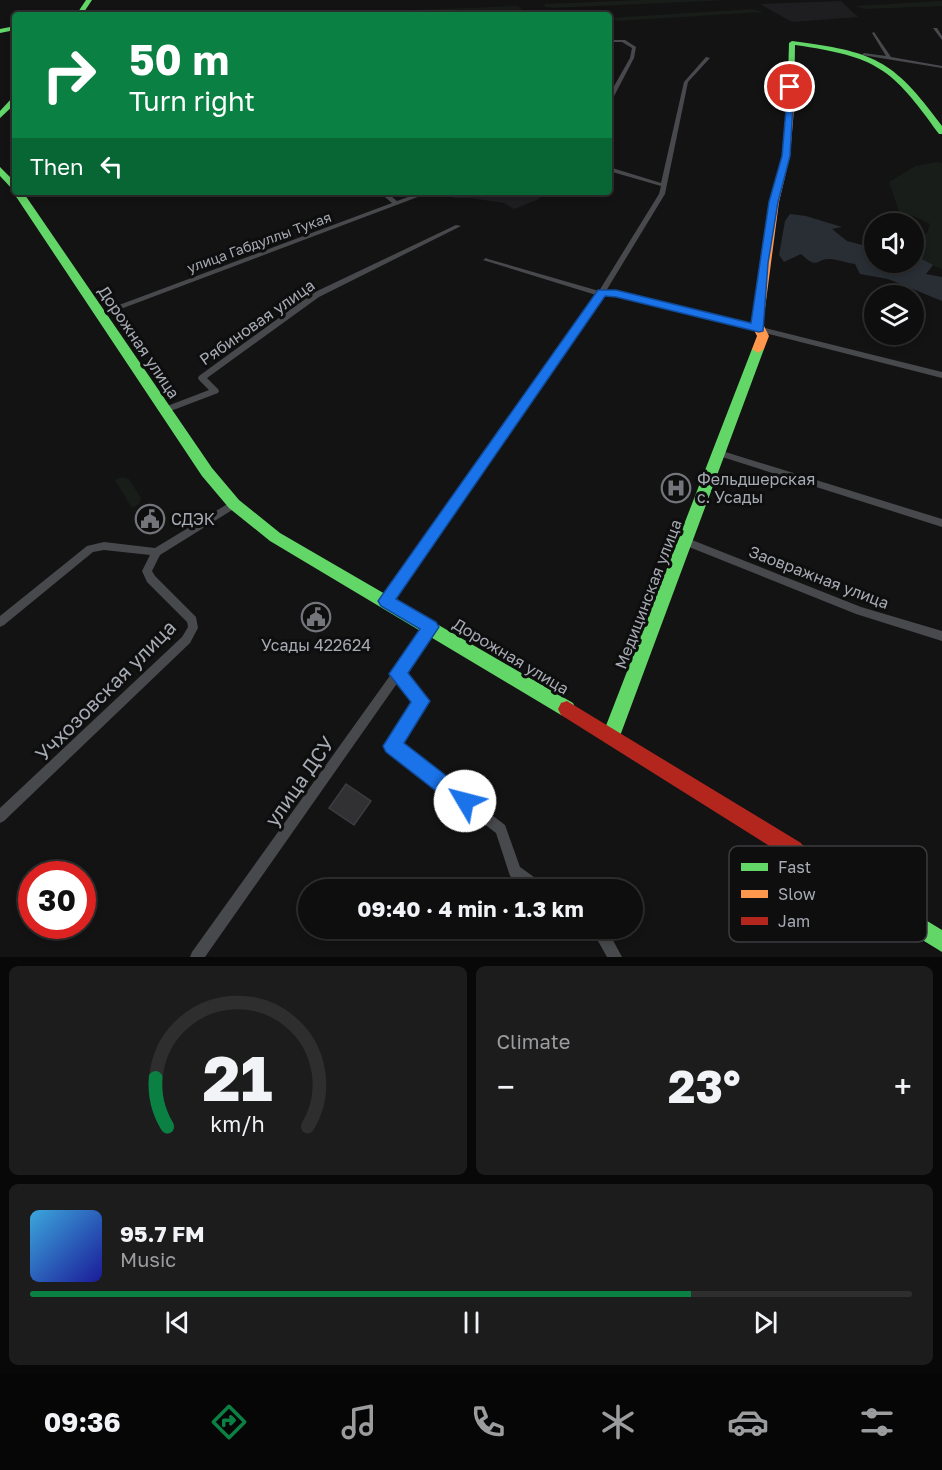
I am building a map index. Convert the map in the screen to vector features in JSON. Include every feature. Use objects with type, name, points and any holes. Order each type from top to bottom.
[{"type":"street","points":[[935,29],[942,39]]},
{"type":"street","points":[[874,33],[889,58]]},
{"type":"street","points":[[612,41],[623,41],[634,47],[632,58],[612,92]]},
{"type":"street","name":"Медицинская улица","points":[[611,736],[687,542],[762,336],[757,324],[763,263],[774,202],[786,156],[791,101],[790,54],[792,43],[864,54]]},
{"type":"street","points":[[864,54],[942,67]]},
{"type":"street","points":[[864,54],[880,62],[910,86],[942,132]]},
{"type":"street","points":[[386,601],[602,292],[662,194],[662,185],[686,82],[708,58]]},
{"type":"street","points":[[0,116],[12,103]]},
{"type":"street","name":"Дорожная улица","points":[[0,170],[12,185]]},
{"type":"street","points":[[612,170],[662,185]]},
{"type":"street","name":"Дорожная улица","points":[[19,195],[207,472],[234,504],[274,537],[431,627],[788,846]]},
{"type":"street","points":[[386,195],[396,204]]},
{"type":"street","name":"улица Габдуллы Тукая","points":[[99,314],[420,195]]},
{"type":"street","name":"Рябиновая улица","points":[[165,410],[215,391],[202,378],[316,295],[458,226]]},
{"type":"street","points":[[486,260],[602,292],[616,293],[942,375]]},
{"type":"street","points":[[719,453],[942,523]]},
{"type":"street","points":[[0,622],[90,549],[104,546],[156,552],[234,504]]},
{"type":"street","name":"Заовражная улица","points":[[687,542],[861,611],[942,636]]},
{"type":"street","name":"Учхозовская улица","points":[[0,817],[186,640],[192,628],[192,620],[151,579],[147,571],[156,552]]},
{"type":"street","name":"улица ДСУ","points":[[197,957],[431,627]]},
{"type":"street","points":[[398,674],[421,701],[392,746],[501,829],[515,871],[526,879]]},
{"type":"street","name":"Дорожная улица","points":[[927,933],[942,942]]},
{"type":"street","points":[[605,939],[615,957]]},
{"type":"shaded area","points":[[642,0],[729,0],[553,8],[545,7],[544,4]]},
{"type":"shaded area","points":[[841,1],[858,17],[792,22],[760,4]]},
{"type":"shaded area","points":[[942,1],[942,6],[864,9],[855,6]]},
{"type":"shaded area","points":[[516,6],[522,8],[520,10],[444,12],[363,12]]},
{"type":"shaded area","points":[[752,9],[764,12],[617,21],[612,18]]},
{"type":"shaded area","points":[[942,163],[942,269],[924,262],[924,234],[927,233],[930,224],[924,221],[924,213],[900,213],[889,182],[915,166]]},
{"type":"shaded area","points":[[450,195],[542,195],[539,199],[514,209],[504,203],[454,198]]},
{"type":"shaded area","points":[[790,214],[806,216],[842,227],[832,229],[847,241],[864,245],[864,273],[924,273],[924,260],[933,265],[926,274],[942,277],[942,301],[924,294],[924,285],[903,285],[888,279],[860,274],[855,264],[831,259],[814,263],[801,254],[784,262],[779,255],[785,221]]},
{"type":"shaded area","points":[[122,477],[129,479],[141,498],[139,504],[132,508],[115,480]]},
{"type":"building","name":"Фельдшерская с. Усады","points":[[675,481],[687,485],[683,496],[665,490],[668,482],[674,484]]},
{"type":"building","points":[[346,784],[371,801],[354,825],[329,808]]},
{"type":"traffic: fast","points":[[81,12],[89,0]]},
{"type":"traffic: fast","points":[[0,31],[12,29]]},
{"type":"traffic: fast","points":[[790,109],[792,43],[845,51],[880,64],[909,89],[942,132]]},
{"type":"traffic: fast","points":[[0,116],[12,103]]},
{"type":"traffic: fast","points":[[0,170],[12,184]]},
{"type":"traffic: fast","points":[[20,195],[207,472],[234,504],[275,537],[567,709]]},
{"type":"traffic: fast","points":[[611,736],[758,349]]},
{"type":"traffic: fast","points":[[927,933],[942,942]]},
{"type":"traffic: slow","points":[[758,349],[763,336],[757,324],[774,202],[786,156],[790,109]]},
{"type":"traffic: jam","points":[[567,709],[788,846]]},
{"type":"place","name":"Фельдшерская с. Усады","points":[[676,488]]},
{"type":"place","name":"СДЭК","points":[[150,519]]},
{"type":"place","name":"Усады 422624","points":[[316,617]]},
{"type":"route","points":[[465,801],[392,746],[421,701],[398,674],[431,627],[386,601],[602,292],[616,293],[759,329],[757,324],[763,263],[774,202],[786,156],[791,101],[790,87]]}]
